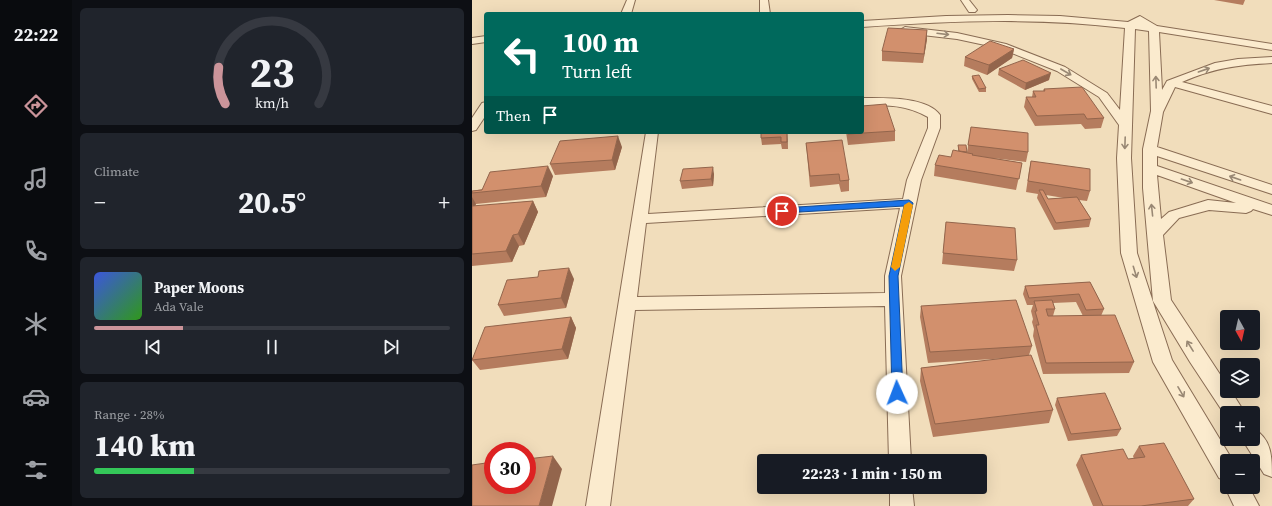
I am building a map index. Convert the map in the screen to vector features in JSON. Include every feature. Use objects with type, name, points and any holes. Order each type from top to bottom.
[{"type":"street","points":[[627,12],[631,0]]},
{"type":"street","points":[[764,0],[764,12]]},
{"type":"street","points":[[966,0],[972,10]]},
{"type":"street","points":[[864,17],[972,10],[1028,10],[1086,13],[1135,22],[1272,40]]},
{"type":"street","points":[[864,25],[947,18],[1135,22],[1154,28],[1272,47]]},
{"type":"street","points":[[1135,22],[1125,124],[1124,158],[1129,253],[1162,362],[1220,459]]},
{"type":"street","points":[[864,25],[957,36],[1002,46],[1061,69],[1103,95],[1125,124]]},
{"type":"street","points":[[1154,28],[1157,111],[1150,149],[1150,188],[1162,301],[1230,406]]},
{"type":"street","points":[[472,40],[480,46]]},
{"type":"street","points":[[1157,111],[1171,83],[1215,66],[1238,62],[1272,60]]},
{"type":"street","points":[[1171,83],[1272,110]]},
{"type":"street","points":[[864,102],[901,101],[920,107],[934,115],[934,128],[914,180],[894,276],[900,454]]},
{"type":"street","points":[[478,121],[484,110]]},
{"type":"street","points":[[598,506],[652,134]]},
{"type":"street","points":[[1150,149],[1272,190]]},
{"type":"street","points":[[1150,168],[1272,211]]},
{"type":"street","points":[[639,220],[909,203]]},
{"type":"street","points":[[1155,234],[1174,215],[1208,205],[1272,211]]},
{"type":"street","points":[[627,304],[894,299]]},
{"type":"street","points":[[1258,446],[1272,467]]},
{"type":"street","points":[[901,494],[902,506]]},
{"type":"street","points":[[1240,494],[1247,506]]},
{"type":"building","points":[[888,28],[927,30],[924,54],[882,51]]},
{"type":"building","points":[[990,41],[1014,49],[989,65],[965,57]]},
{"type":"building","points":[[1023,60],[1051,73],[1026,83],[999,69]]},
{"type":"building","points":[[979,75],[986,88],[979,89],[972,76]]},
{"type":"building","points":[[1082,87],[1104,118],[1087,119],[1084,114],[1037,116],[1026,97],[1036,97],[1033,91],[1045,91],[1044,89]]},
{"type":"building","points":[[886,104],[895,131],[864,133],[864,106]]},
{"type":"building","points":[[971,127],[1028,133],[1028,152],[968,145]]},
{"type":"building","points":[[761,134],[787,134],[787,142],[781,142],[781,137],[761,138]]},
{"type":"building","points":[[618,136],[612,160],[550,164],[560,141]]},
{"type":"building","points":[[842,140],[849,180],[840,181],[839,174],[810,176],[806,143]]},
{"type":"building","points":[[958,145],[966,145],[967,152],[959,151]]},
{"type":"building","points":[[953,150],[973,154],[972,155],[1022,163],[1019,179],[935,165],[939,155],[951,157]]},
{"type":"building","points":[[1031,161],[1090,169],[1090,191],[1028,181]]},
{"type":"building","points":[[548,166],[541,186],[472,193],[472,191],[482,190],[490,172]]},
{"type":"building","points":[[713,167],[711,179],[680,181],[683,169]]},
{"type":"building","points":[[1039,190],[1043,190],[1048,199],[1077,197],[1091,219],[1056,223]]},
{"type":"building","points":[[533,201],[518,234],[513,235],[506,251],[472,254],[472,206]]},
{"type":"building","points":[[946,222],[1015,228],[1017,260],[943,253]]},
{"type":"building","points":[[569,268],[561,298],[498,305],[507,280],[538,277],[539,271]]},
{"type":"building","points":[[1090,282],[1104,309],[1086,310],[1079,294],[1029,298],[1025,286]]},
{"type":"building","points":[[1016,300],[1032,346],[930,352],[921,306]]},
{"type":"building","points":[[1052,300],[1055,309],[1046,309],[1048,316],[1115,315],[1134,362],[1046,363],[1036,325],[1039,325],[1034,301]]},
{"type":"building","points":[[571,317],[562,349],[472,360],[485,327]]},
{"type":"building","points":[[1031,355],[1053,410],[935,424],[921,368]]},
{"type":"building","points":[[1105,393],[1121,429],[1071,434],[1057,398]]},
{"type":"building","points":[[1164,443],[1194,499],[1141,506],[1103,506],[1081,455],[1123,449],[1128,459],[1145,457],[1139,446]]},
{"type":"building","points":[[553,456],[539,506],[472,506],[472,465],[484,463],[484,494],[536,494],[536,458]]},
{"type":"slow traffic","points":[[895,267],[909,205]]},
{"type":"route","points":[[782,211],[909,203],[894,276],[897,393]]}]
